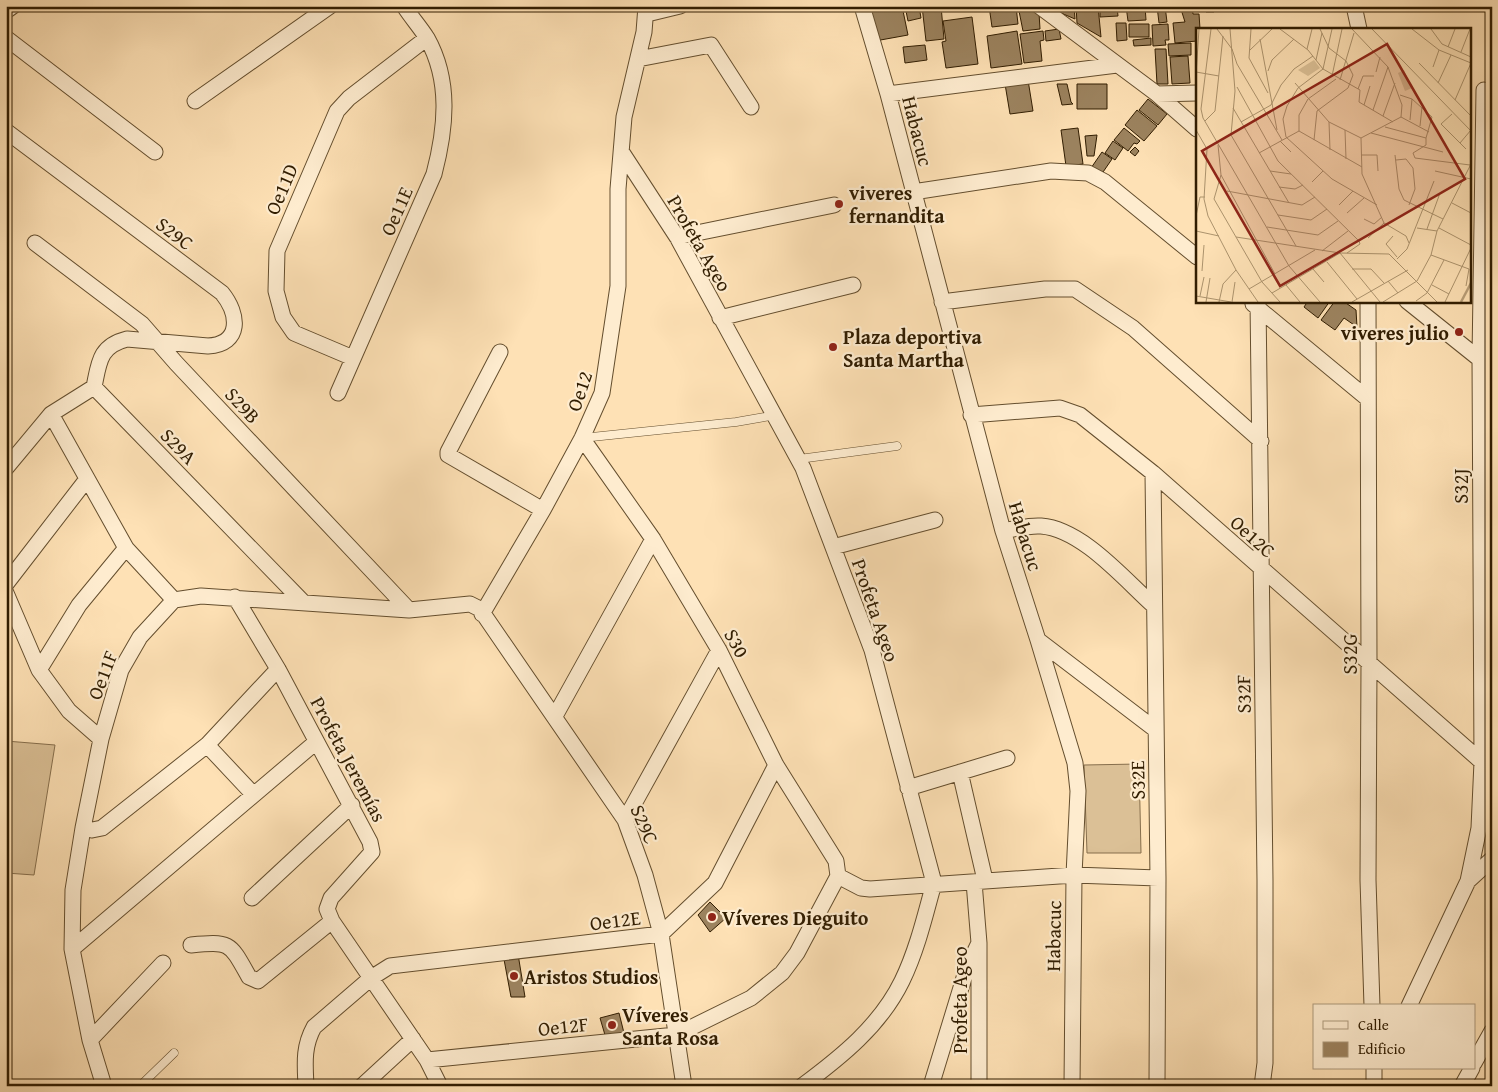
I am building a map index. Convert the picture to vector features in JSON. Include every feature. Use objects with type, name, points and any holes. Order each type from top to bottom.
[{"type":"street","points":[[6,11],[13,6]]},
{"type":"street","points":[[195,101],[330,6]]},
{"type":"street","name":"Oe11E","points":[[338,392],[434,174],[441,146],[444,87],[438,65],[426,38],[404,6]]},
{"type":"street","points":[[646,10],[680,6]]},
{"type":"street","name":"Habacuc","points":[[862,6],[888,94],[1003,531],[1075,763],[1078,791],[1074,875],[1072,1086]]},
{"type":"street","points":[[1040,6],[1157,94],[1196,128]]},
{"type":"street","points":[[1354,6],[1359,28]]},
{"type":"street","name":"Oe12","points":[[482,614],[544,510],[600,399],[606,373],[618,286],[618,189],[623,154],[624,117],[638,59],[646,10]]},
{"type":"street","points":[[6,38],[155,152]]},
{"type":"street","name":"Oe11D","points":[[353,358],[302,339],[287,326],[276,291],[278,251],[337,111],[349,98],[426,38]]},
{"type":"street","points":[[638,59],[711,45],[751,107]]},
{"type":"street","points":[[888,94],[1117,65]]},
{"type":"street","name":"S32J","points":[[1468,881],[1479,828],[1482,762],[1480,358],[1482,90]]},
{"type":"street","points":[[1157,94],[1196,93]]},
{"type":"street","name":"S29C","points":[[6,131],[222,293],[230,303],[235,325],[231,335],[217,345],[159,342]]},
{"type":"street","name":"Profeta Ageo","points":[[623,154],[677,237],[799,460],[872,650],[934,883]]},
{"type":"street","points":[[913,192],[1051,171],[1088,172],[1104,182],[1196,256]]},
{"type":"street","points":[[677,237],[834,205]]},
{"type":"street","name":"S29B","points":[[35,243],[142,324],[176,363],[409,610]]},
{"type":"street","points":[[720,318],[853,285]]},
{"type":"street","points":[[942,302],[1045,289],[1075,289],[1133,328],[1261,441]]},
{"type":"street","name":"S32G","points":[[1368,302],[1368,880],[1372,1004]]},
{"type":"street","points":[[1408,302],[1492,369]]},
{"type":"street","points":[[1255,304],[1368,399]]},
{"type":"street","name":"S32F","points":[[1255,304],[1261,441],[1265,880],[1265,1063],[1262,1086]]},
{"type":"street","points":[[6,468],[51,414],[94,387],[98,365],[108,347],[127,340],[159,342]]},
{"type":"street","points":[[500,352],[448,455],[544,510]]},
{"type":"street","name":"S29A","points":[[94,387],[302,601]]},
{"type":"street","name":"Oe12C","points":[[971,415],[1060,408],[1070,410],[1091,423],[1153,473],[1261,570],[1482,762]]},
{"type":"street","points":[[51,414],[126,548],[174,600],[201,596],[235,597],[409,610],[470,604],[480,610],[482,614]]},
{"type":"street","name":"S30","points":[[582,438],[653,539],[719,650],[776,765],[836,861],[838,876]]},
{"type":"street","name":"S32E","points":[[1153,473],[1153,606],[1158,878],[1157,1086]]},
{"type":"street","points":[[6,584],[87,479]]},
{"type":"street","points":[[833,547],[935,520]]},
{"type":"street","points":[[1003,531],[1042,526],[1065,532],[1087,546],[1153,606]]},
{"type":"street","points":[[555,716],[653,539]]},
{"type":"street","points":[[39,670],[79,605],[126,548]]},
{"type":"street","points":[[6,593],[39,670],[69,711],[101,739]]},
{"type":"street","name":"Profeta Jeremías","points":[[235,597],[278,669],[370,842],[372,852],[331,898],[327,909],[332,922]]},
{"type":"street","name":"Oe11F","points":[[104,1086],[90,1040],[72,949],[73,890],[101,739],[121,670],[140,637],[174,600]]},
{"type":"street","name":"S29C","points":[[482,614],[555,716],[625,820],[645,875],[661,934],[684,1086]]},
{"type":"street","points":[[1038,640],[1156,730]]},
{"type":"street","points":[[625,820],[719,650]]},
{"type":"street","points":[[83,828],[92,830],[102,828],[207,745],[278,669]]},
{"type":"street","points":[[72,949],[316,742]]},
{"type":"street","points":[[207,745],[253,794]]},
{"type":"street","points":[[908,788],[1007,758]]},
{"type":"street","name":"Oe12E","points":[[306,1086],[304,1052],[314,1027],[370,978],[390,966],[661,934],[715,884],[776,765]]},
{"type":"street","name":"Profeta Ageo","points":[[960,772],[979,881],[979,1086]]},
{"type":"street","points":[[252,898],[352,805]]},
{"type":"street","points":[[1410,1004],[1468,881],[1492,859]]},
{"type":"street","points":[[838,876],[865,889],[1074,875],[1158,878]]},
{"type":"street","name":"Oe12F","points":[[427,1060],[676,1035],[751,998],[782,973],[797,953],[838,876]]},
{"type":"street","points":[[802,1086],[851,1048],[889,1004],[911,960],[934,883]]},
{"type":"street","points":[[191,945],[216,943],[226,945],[234,951],[248,977],[258,981],[332,922],[427,1060],[440,1086]]},
{"type":"street","points":[[931,1086],[967,968],[979,943]]},
{"type":"street","points":[[90,1040],[163,964]]},
{"type":"street","points":[[1476,1060],[1492,1030]]},
{"type":"street","points":[[362,1086],[413,1039]]},
{"type":"street","points":[[1462,1086],[1471,1070]]},
{"type":"lane","points":[[582,438],[726,423],[776,415]]},
{"type":"lane","points":[[799,460],[897,446]]},
{"type":"lane","points":[[140,1086],[174,1053]]},
{"type":"shaded area","points":[[6,741],[55,745],[34,875],[6,873]]},
{"type":"shaded area","points":[[1139,764],[1141,853],[1087,853],[1084,765]]},
{"type":"building","points":[[902,6],[908,35],[875,41],[870,10]]},
{"type":"building","points":[[905,6],[919,6],[921,18],[908,21]]},
{"type":"building","points":[[922,6],[941,6],[944,39],[926,41]]},
{"type":"building","points":[[989,6],[1016,6],[1018,24],[992,27]]},
{"type":"building","points":[[1018,6],[1027,6],[1039,13],[1040,29],[1023,31]]},
{"type":"building","points":[[1061,6],[1074,6],[1075,19],[1061,13]]},
{"type":"building","points":[[1076,6],[1098,6],[1101,37],[1077,23]]},
{"type":"building","points":[[1100,6],[1117,6],[1118,16],[1100,17]]},
{"type":"building","points":[[1126,6],[1145,6],[1146,20],[1128,21]]},
{"type":"building","points":[[1157,6],[1165,6],[1167,22],[1159,23]]},
{"type":"building","points":[[1180,6],[1192,6],[1193,14],[1199,14],[1200,28],[1196,28],[1196,41],[1175,43],[1173,23],[1185,22]]},
{"type":"building","points":[[1206,6],[1214,6],[1214,12],[1206,12]]},
{"type":"building","points":[[972,17],[978,64],[946,68],[942,42],[946,41],[943,21]]},
{"type":"building","points":[[1116,23],[1126,23],[1127,40],[1117,41]]},
{"type":"building","points":[[1129,24],[1149,24],[1149,37],[1129,37]]},
{"type":"building","points":[[1168,24],[1169,40],[1165,40],[1166,45],[1153,46],[1152,25]]},
{"type":"building","points":[[1059,29],[1061,39],[1046,41],[1045,31]]},
{"type":"building","points":[[1017,31],[1022,64],[991,68],[987,36]]},
{"type":"building","points":[[1043,31],[1044,40],[1040,41],[1042,61],[1024,63],[1020,34]]},
{"type":"building","points":[[1151,38],[1151,45],[1134,46],[1133,40]]},
{"type":"building","points":[[1191,43],[1191,55],[1169,56],[1168,44]]},
{"type":"building","points":[[925,45],[927,60],[905,63],[903,47]]},
{"type":"building","points":[[1155,49],[1166,49],[1168,84],[1157,84]]},
{"type":"building","points":[[1188,56],[1190,83],[1172,84],[1170,57]]},
{"type":"building","points":[[1028,80],[1033,111],[1010,114],[1005,84]]},
{"type":"building","points":[[1057,84],[1067,84],[1073,104],[1062,105]]},
{"type":"building","points":[[1077,84],[1107,84],[1107,109],[1077,109]]},
{"type":"building","points":[[1148,99],[1167,114],[1158,125],[1139,110]]},
{"type":"building","points":[[1137,110],[1157,126],[1144,141],[1125,125]]},
{"type":"building","points":[[1078,128],[1083,164],[1066,166],[1061,130]]},
{"type":"building","points":[[1124,128],[1140,141],[1137,144],[1134,143],[1128,151],[1114,140]]},
{"type":"building","points":[[1097,135],[1094,156],[1087,156],[1085,136]]},
{"type":"building","points":[[1113,141],[1123,148],[1115,160],[1105,153]]},
{"type":"building","points":[[1135,147],[1139,151],[1135,156],[1130,152]]},
{"type":"building","points":[[1102,152],[1112,159],[1101,175],[1091,168]]},
{"type":"building","points":[[1307,302],[1329,302],[1318,318],[1304,307]]},
{"type":"building","points":[[1334,302],[1344,302],[1356,310],[1357,327],[1344,318],[1335,330],[1321,320]]},
{"type":"building","name":"Víveres Dieguito","points":[[710,902],[726,918],[710,932],[698,915]]},
{"type":"building","name":"Aristos Studios","points":[[503,954],[518,954],[525,997],[511,997]]},
{"type":"building","name":"Víveres Santa Rosa","points":[[619,1013],[624,1033],[605,1035],[600,1018]]},
{"type":"place","name":"viveres fernandita","points":[[839,204]]},
{"type":"place","name":"viveres julio","points":[[1459,332]]},
{"type":"place","name":"Plaza deportiva Santa Martha","points":[[833,347]]},
{"type":"place","name":"Víveres Dieguito","points":[[712,917]]},
{"type":"place","name":"Aristos Studios","points":[[514,976]]},
{"type":"place","name":"Víveres Santa Rosa","points":[[612,1025]]}]
